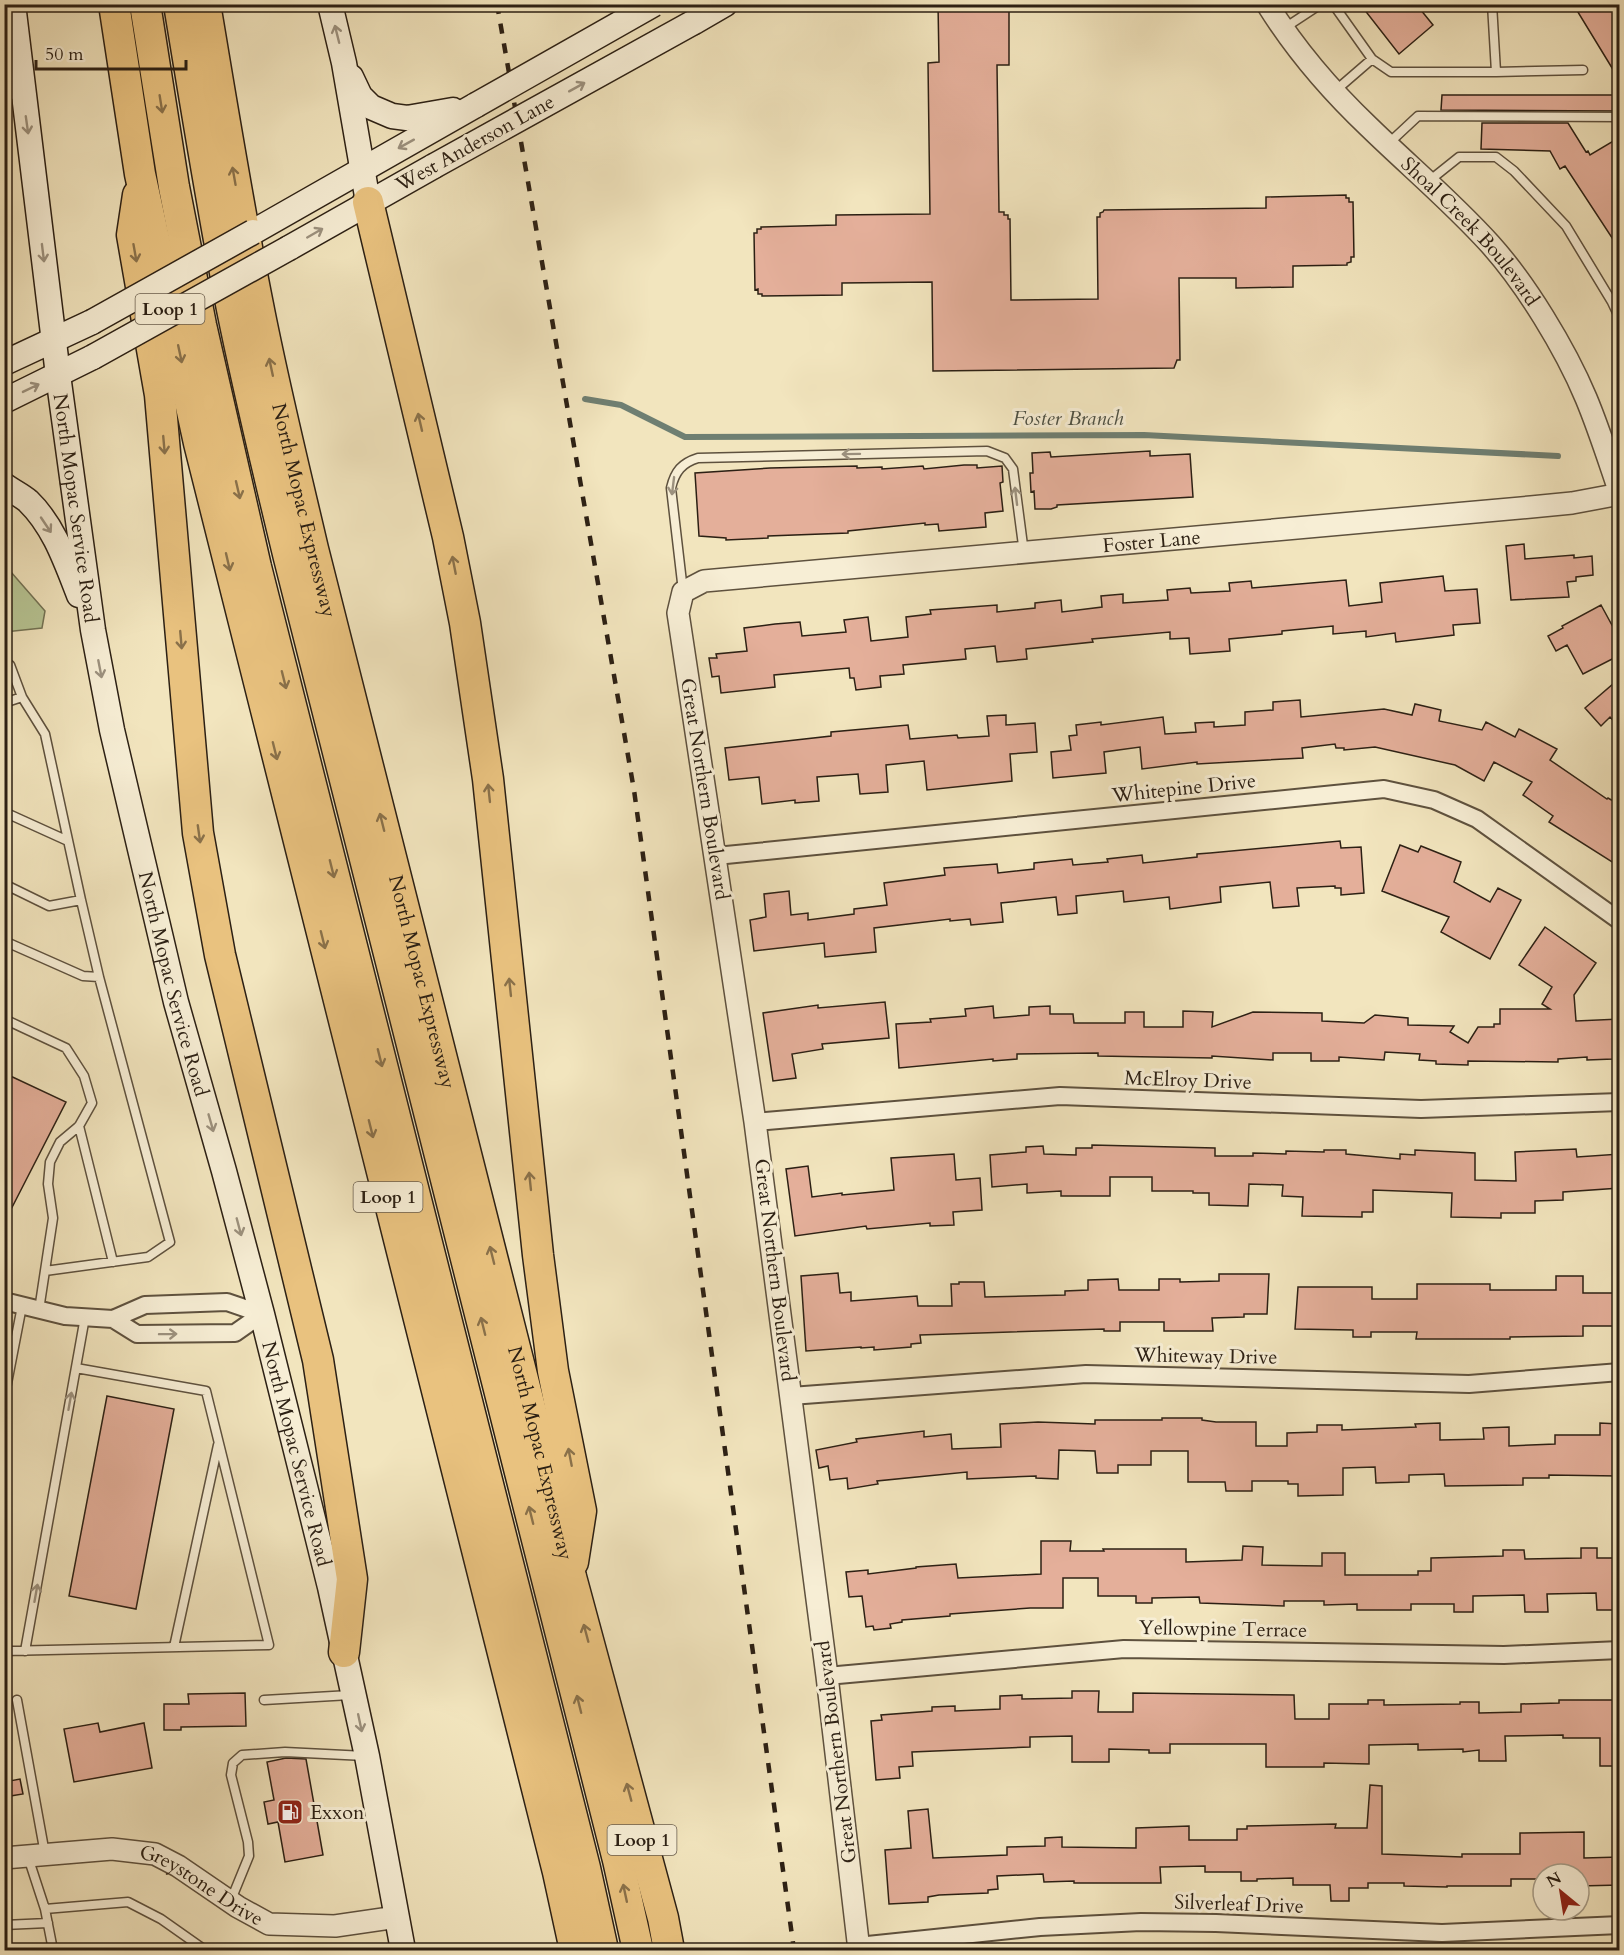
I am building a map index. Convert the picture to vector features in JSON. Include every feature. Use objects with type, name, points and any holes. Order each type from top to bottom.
[{"type":"highway","name":"Loop 1","points":[[114,4],[140,174],[199,443],[558,1872],[575,1950]]},
{"type":"highway","points":[[145,4],[174,187],[201,325],[253,556],[582,1857],[603,1950]]},
{"type":"highway","points":[[179,4],[206,171],[255,418],[618,1860],[638,1950]]},
{"type":"highway","name":"North Mopac Expressway","points":[[206,4],[258,306],[289,448],[571,1577],[663,1918],[669,1950]]},
{"type":"highway","points":[[219,89],[228,4]]},
{"type":"highway","points":[[140,174],[132,235],[160,395],[198,833],[220,955],[318,1360],[352,1579],[344,1652]]},
{"type":"highway","points":[[368,202],[448,537],[475,689],[489,790],[538,1255],[553,1371],[581,1511],[571,1577]]},
{"type":"main road","name":"North Mopac Service Road","points":[[13,4],[13,94],[54,340],[93,630],[112,730],[176,1002],[262,1314],[344,1652],[367,1756],[403,1950]]},
{"type":"main road","points":[[330,4],[344,63],[368,202]]},
{"type":"main road","name":"West Anderson Lane","points":[[4,363],[92,321],[654,4]]},
{"type":"main road","name":"West Anderson Lane","points":[[4,401],[93,357],[226,284],[368,202],[725,4]]},
{"type":"main road","points":[[344,63],[360,96],[371,106],[395,116],[407,118],[476,105]]},
{"type":"main road","points":[[4,485],[27,501],[48,525],[93,630]]},
{"type":"street","name":"Shoal Creek Boulevard","points":[[1267,4],[1282,29],[1335,91],[1387,144],[1458,210],[1492,246],[1523,287],[1551,330],[1586,396],[1620,493]]},
{"type":"street","name":"Foster Lane","points":[[683,592],[704,581],[1572,503],[1620,493]]},
{"type":"street","name":"Great Northern Boulevard","points":[[683,592],[678,613],[755,1122],[827,1676],[859,1948]]},
{"type":"street","name":"Whitepine Drive","points":[[716,856],[1384,789],[1434,800],[1477,819],[1620,921]]},
{"type":"street","name":"McElroy Drive","points":[[755,1122],[1060,1096],[1421,1109],[1620,1102]]},
{"type":"street","points":[[4,1301],[65,1316],[113,1319],[145,1305],[227,1302],[262,1314]]},
{"type":"street","points":[[113,1319],[137,1334],[234,1332],[262,1314]]},
{"type":"street","name":"Whiteway Drive","points":[[791,1396],[1086,1374],[1469,1384],[1620,1372]]},
{"type":"street","name":"Yellowpine Terrace","points":[[827,1676],[1124,1649],[1504,1655],[1620,1650]]},
{"type":"street","name":"Greystone Drive","points":[[4,1858],[112,1849],[155,1854],[270,1924],[335,1926],[397,1917]]},
{"type":"street","name":"Silverleaf Drive","points":[[859,1948],[1040,1927],[1141,1922],[1442,1933],[1620,1926]]},
{"type":"lane","points":[[1282,29],[1321,4]]},
{"type":"lane","points":[[1334,4],[1372,59],[1391,72],[1583,70]]},
{"type":"lane","points":[[1492,4],[1496,72]]},
{"type":"lane","points":[[1335,91],[1372,59]]},
{"type":"lane","points":[[1387,144],[1418,116],[1620,117]]},
{"type":"lane","points":[[1428,182],[1460,158],[1496,157],[1514,171],[1566,226],[1612,302],[1620,320]]},
{"type":"lane","points":[[683,592],[671,488],[680,467],[698,458],[987,451],[1005,458],[1012,469],[1024,554]]},
{"type":"lane","points":[[4,663],[10,665],[22,697],[45,734],[99,977],[170,1242],[148,1257],[45,1271]]},
{"type":"lane","points":[[4,703],[22,697]]},
{"type":"lane","points":[[4,812],[68,842]]},
{"type":"lane","points":[[4,885],[49,906],[81,900]]},
{"type":"lane","points":[[4,941],[82,976],[99,977]]},
{"type":"lane","points":[[4,1019],[66,1048],[84,1076],[92,1103],[79,1126],[60,1142],[50,1162],[48,1184],[53,1218],[39,1310]]},
{"type":"lane","points":[[79,1126],[113,1262]]},
{"type":"lane","points":[[4,1399],[22,1306]]},
{"type":"lane","points":[[25,1651],[85,1317]]},
{"type":"lane","points":[[4,1651],[269,1645],[206,1391],[76,1368]]},
{"type":"lane","points":[[174,1647],[219,1442]]},
{"type":"lane","points":[[264,1700],[354,1695]]},
{"type":"lane","points":[[17,1700],[36,1856],[53,1950]]},
{"type":"lane","points":[[231,1901],[249,1856],[248,1842],[231,1775],[233,1763],[242,1755],[285,1752],[367,1756]]},
{"type":"lane","points":[[45,1909],[128,1902],[161,1919],[205,1950]]},
{"type":"lane","points":[[4,1925],[48,1923]]},
{"type":"green space","points":[[4,564],[45,611],[42,628],[5,632]]},
{"type":"building","points":[[938,4],[1009,4],[1009,65],[997,65],[999,212],[1004,212],[1004,215],[1008,215],[1010,219],[1011,300],[1098,299],[1097,217],[1100,217],[1100,213],[1104,210],[1266,208],[1266,197],[1346,195],[1349,202],[1353,202],[1354,257],[1351,257],[1351,262],[1347,265],[1293,266],[1293,287],[1236,288],[1236,278],[1179,278],[1180,360],[1177,360],[1174,368],[933,371],[932,282],[842,283],[842,295],[762,296],[758,294],[758,289],[755,290],[754,233],[757,233],[757,229],[761,227],[836,225],[836,215],[930,214],[928,63],[939,62]]},
{"type":"building","points":[[1360,4],[1416,4],[1433,25],[1399,54]]},
{"type":"building","points":[[1573,4],[1620,4],[1620,81]]},
{"type":"building","points":[[1442,95],[1620,95],[1620,111],[1441,110]]},
{"type":"building","points":[[1482,123],[1568,123],[1590,155],[1620,137],[1620,250],[1565,166],[1560,169],[1550,151],[1481,149]]},
{"type":"building","points":[[1150,451],[1150,456],[1190,454],[1193,497],[1057,505],[1051,509],[1035,509],[1034,491],[1031,492],[1032,453],[1050,452],[1051,457]]},
{"type":"building","points":[[977,465],[977,468],[1002,466],[1003,482],[1000,483],[1003,511],[985,513],[986,527],[939,531],[938,524],[925,525],[925,523],[848,531],[848,533],[768,536],[768,538],[726,540],[726,538],[699,536],[695,473],[857,466],[857,468],[882,467],[882,469],[923,466],[924,469]]},
{"type":"building","points":[[1524,544],[1525,559],[1574,555],[1574,558],[1592,556],[1593,575],[1576,577],[1576,581],[1567,582],[1569,597],[1511,600],[1506,546]]},
{"type":"building","points":[[1443,576],[1445,591],[1477,589],[1480,623],[1453,625],[1454,635],[1396,642],[1395,633],[1366,637],[1366,631],[1333,634],[1333,626],[1229,639],[1230,651],[1190,654],[1189,638],[1170,639],[1170,632],[1092,639],[1093,642],[1026,649],[1027,659],[997,662],[995,646],[965,649],[966,659],[903,665],[904,674],[880,676],[881,687],[856,690],[854,678],[850,678],[849,668],[774,675],[775,687],[721,693],[719,676],[712,677],[709,658],[717,658],[716,654],[747,651],[744,628],[775,624],[800,622],[802,636],[846,632],[844,620],[868,617],[871,641],[908,637],[906,617],[931,614],[930,610],[997,605],[997,612],[1035,608],[1035,603],[1061,600],[1062,612],[1102,607],[1101,596],[1123,594],[1123,603],[1168,600],[1167,590],[1190,588],[1191,593],[1230,591],[1229,583],[1251,581],[1252,588],[1346,580],[1349,606],[1382,602],[1380,583]]},
{"type":"building","points":[[1601,605],[1620,640],[1620,655],[1583,674],[1567,645],[1556,651],[1548,636]]},
{"type":"building","points":[[1620,678],[1620,728],[1610,717],[1601,726],[1585,708]]},
{"type":"building","points":[[1300,700],[1301,717],[1384,709],[1412,715],[1415,704],[1441,710],[1439,721],[1482,730],[1486,722],[1515,737],[1519,729],[1557,749],[1550,760],[1607,799],[1620,805],[1620,867],[1549,822],[1553,816],[1523,795],[1532,782],[1494,762],[1484,781],[1455,765],[1375,747],[1344,750],[1344,748],[1336,748],[1335,744],[1302,748],[1303,758],[1197,764],[1197,762],[1142,769],[1140,747],[1104,752],[1106,773],[1053,778],[1051,752],[1071,750],[1069,736],[1077,735],[1076,725],[1101,722],[1101,725],[1163,717],[1165,734],[1196,732],[1195,723],[1214,722],[1214,727],[1245,725],[1245,712],[1273,710],[1273,702]]},
{"type":"building","points":[[1006,715],[1006,725],[1035,723],[1037,752],[1010,754],[1012,781],[927,790],[924,761],[886,765],[888,792],[860,794],[858,774],[817,777],[819,801],[795,803],[795,800],[762,804],[759,777],[729,780],[725,748],[831,736],[831,732],[908,725],[910,739],[957,735],[958,738],[989,736],[987,716]]},
{"type":"building","points":[[1340,841],[1341,848],[1361,847],[1364,893],[1341,895],[1341,888],[1335,888],[1335,886],[1297,888],[1299,906],[1273,908],[1270,882],[1220,887],[1221,902],[1170,909],[1169,897],[1124,902],[1123,891],[1076,896],[1077,913],[1058,915],[1056,897],[1001,903],[1003,922],[971,925],[970,919],[950,921],[950,919],[874,928],[876,952],[825,957],[824,943],[754,951],[750,920],[766,917],[764,894],[789,891],[791,915],[808,913],[808,920],[854,914],[854,909],[887,905],[884,883],[945,875],[944,868],[997,864],[998,873],[1034,869],[1034,863],[1072,859],[1073,865],[1108,862],[1107,859],[1142,855],[1143,863],[1197,857],[1197,854]]},
{"type":"building","points":[[1400,845],[1418,852],[1421,846],[1461,862],[1454,882],[1490,902],[1498,888],[1521,900],[1490,959],[1441,932],[1449,917],[1382,891]]},
{"type":"building","points":[[1545,927],[1596,963],[1574,995],[1576,1021],[1620,1019],[1620,1055],[1613,1055],[1613,1059],[1587,1060],[1587,1057],[1558,1059],[1558,1062],[1468,1061],[1468,1065],[1436,1064],[1436,1061],[1419,1060],[1420,1054],[1385,1052],[1384,1060],[1339,1057],[1339,1061],[1311,1061],[1311,1053],[1273,1053],[1273,1060],[1212,1056],[1212,1058],[1098,1056],[1098,1053],[1017,1054],[1017,1059],[993,1061],[993,1059],[899,1068],[896,1024],[931,1022],[930,1019],[966,1016],[965,1009],[993,1006],[994,1018],[1029,1015],[1029,1007],[1050,1006],[1050,1014],[1073,1014],[1074,1023],[1125,1023],[1125,1012],[1144,1012],[1144,1027],[1183,1027],[1183,1011],[1213,1012],[1212,1027],[1253,1012],[1322,1013],[1322,1021],[1364,1023],[1375,1015],[1408,1018],[1408,1025],[1454,1026],[1450,1032],[1468,1043],[1478,1027],[1494,1027],[1494,1024],[1500,1024],[1500,1009],[1550,1009],[1542,1004],[1552,987],[1519,965]]},
{"type":"building","points":[[885,1002],[889,1038],[822,1044],[823,1049],[792,1054],[796,1078],[773,1081],[763,1013],[818,1005],[818,1008]]},
{"type":"building","points":[[4,1073],[66,1102],[4,1223]]},
{"type":"building","points":[[1092,1145],[1215,1148],[1215,1156],[1346,1150],[1346,1154],[1400,1159],[1400,1154],[1415,1155],[1415,1150],[1475,1153],[1475,1180],[1516,1181],[1515,1152],[1576,1149],[1577,1157],[1620,1154],[1620,1188],[1563,1192],[1563,1200],[1535,1201],[1535,1213],[1501,1213],[1501,1218],[1451,1217],[1452,1193],[1373,1190],[1373,1212],[1362,1212],[1362,1217],[1302,1216],[1303,1197],[1282,1196],[1283,1185],[1249,1184],[1248,1206],[1209,1205],[1209,1193],[1152,1191],[1152,1177],[1110,1177],[1110,1196],[1061,1196],[1061,1191],[1027,1193],[1027,1184],[992,1187],[990,1155],[1026,1152],[1026,1147],[1043,1146],[1044,1154],[1076,1155],[1076,1148],[1092,1148]]},
{"type":"building","points":[[954,1154],[956,1180],[980,1178],[982,1210],[953,1212],[954,1225],[930,1226],[930,1223],[867,1229],[866,1226],[795,1236],[786,1169],[808,1166],[812,1197],[842,1193],[842,1195],[894,1190],[891,1158]]},
{"type":"building","points":[[838,1273],[840,1293],[851,1292],[851,1301],[917,1296],[918,1306],[952,1306],[951,1284],[959,1284],[959,1282],[984,1282],[985,1297],[1065,1295],[1065,1291],[1088,1290],[1088,1280],[1118,1279],[1119,1290],[1159,1290],[1159,1279],[1180,1279],[1180,1282],[1219,1281],[1219,1274],[1269,1274],[1267,1314],[1212,1318],[1213,1331],[1164,1331],[1164,1322],[1120,1322],[1120,1331],[1104,1331],[1104,1329],[920,1335],[921,1343],[911,1344],[911,1347],[874,1350],[874,1347],[861,1347],[806,1351],[801,1276]]},
{"type":"building","points":[[1556,1276],[1583,1276],[1583,1293],[1620,1293],[1620,1326],[1583,1326],[1583,1336],[1510,1337],[1510,1339],[1416,1339],[1417,1332],[1371,1332],[1371,1337],[1353,1337],[1353,1330],[1295,1329],[1298,1287],[1372,1287],[1372,1299],[1417,1299],[1417,1284],[1490,1284],[1490,1290],[1556,1290]]},
{"type":"building","points":[[107,1396],[174,1409],[136,1609],[69,1596]]},
{"type":"building","points":[[1162,1418],[1256,1422],[1256,1446],[1287,1446],[1287,1433],[1317,1432],[1317,1425],[1342,1425],[1342,1430],[1416,1427],[1415,1424],[1440,1423],[1440,1440],[1484,1439],[1483,1428],[1509,1427],[1509,1446],[1555,1444],[1555,1435],[1600,1435],[1600,1423],[1619,1424],[1619,1476],[1549,1475],[1549,1478],[1523,1478],[1523,1485],[1445,1486],[1444,1474],[1409,1475],[1409,1482],[1376,1483],[1375,1467],[1343,1468],[1343,1495],[1298,1496],[1298,1484],[1288,1484],[1288,1481],[1252,1481],[1252,1491],[1226,1491],[1225,1482],[1188,1482],[1188,1451],[1151,1451],[1151,1465],[1118,1465],[1118,1473],[1097,1473],[1095,1451],[1059,1450],[1058,1479],[1036,1478],[1036,1476],[967,1479],[967,1472],[877,1481],[878,1484],[848,1489],[847,1478],[830,1480],[828,1466],[819,1468],[816,1450],[857,1442],[856,1439],[924,1431],[924,1437],[951,1434],[952,1449],[1001,1447],[1000,1424],[1038,1422],[1095,1424],[1095,1420],[1162,1420]]},
{"type":"building","points":[[1041,1541],[1071,1541],[1070,1551],[1186,1549],[1186,1562],[1242,1560],[1243,1546],[1263,1547],[1262,1565],[1322,1566],[1322,1553],[1345,1553],[1345,1575],[1418,1575],[1418,1571],[1431,1571],[1431,1558],[1503,1556],[1503,1550],[1524,1550],[1525,1559],[1581,1558],[1581,1548],[1597,1548],[1597,1558],[1619,1558],[1619,1610],[1597,1610],[1596,1593],[1547,1594],[1548,1612],[1525,1612],[1524,1595],[1473,1596],[1473,1612],[1454,1612],[1454,1604],[1411,1604],[1411,1610],[1357,1610],[1357,1604],[1324,1605],[1324,1601],[1284,1601],[1284,1606],[1200,1603],[1199,1597],[1152,1598],[1152,1603],[1136,1603],[1136,1596],[1098,1596],[1098,1578],[1063,1578],[1063,1608],[950,1614],[950,1616],[902,1620],[902,1622],[890,1624],[891,1628],[874,1630],[873,1626],[866,1627],[862,1596],[849,1597],[846,1572],[868,1570],[868,1574],[956,1564],[958,1578],[1041,1574]]},
{"type":"building","points":[[1072,1691],[1099,1691],[1098,1712],[1133,1712],[1133,1693],[1294,1695],[1295,1719],[1329,1719],[1329,1704],[1368,1704],[1368,1700],[1384,1700],[1384,1705],[1479,1702],[1479,1713],[1521,1712],[1521,1704],[1559,1703],[1559,1700],[1620,1700],[1620,1766],[1600,1766],[1600,1738],[1563,1738],[1563,1735],[1505,1736],[1506,1761],[1479,1761],[1479,1750],[1463,1752],[1463,1749],[1418,1750],[1418,1744],[1369,1745],[1369,1764],[1324,1763],[1324,1767],[1266,1767],[1266,1744],[1170,1744],[1170,1753],[1109,1749],[1109,1762],[1072,1762],[1072,1736],[1030,1737],[1030,1747],[912,1752],[913,1766],[899,1767],[900,1778],[876,1780],[871,1721],[882,1720],[881,1715],[932,1711],[932,1707],[955,1706],[955,1711],[1000,1709],[1000,1696],[1022,1695],[1022,1699],[1072,1698]]},
{"type":"building","points":[[245,1693],[246,1726],[181,1727],[181,1730],[164,1730],[164,1704],[189,1704],[188,1694]]},
{"type":"building","points":[[98,1723],[100,1732],[144,1723],[152,1768],[74,1782],[64,1729]]},
{"type":"building","name":"Exxon","points":[[286,1758],[306,1759],[323,1855],[285,1862],[278,1822],[268,1824],[264,1802],[274,1800],[267,1762]]},
{"type":"building","points":[[20,1779],[23,1794],[4,1797],[4,1782]]},
{"type":"building","points":[[1370,1785],[1382,1786],[1382,1854],[1462,1857],[1462,1854],[1520,1854],[1520,1833],[1584,1832],[1584,1858],[1620,1857],[1620,1885],[1591,1886],[1591,1862],[1531,1862],[1531,1879],[1511,1879],[1511,1886],[1447,1887],[1404,1886],[1404,1883],[1368,1883],[1368,1888],[1349,1888],[1349,1901],[1331,1901],[1330,1885],[1293,1885],[1293,1878],[1241,1881],[1241,1872],[1205,1872],[1205,1866],[1160,1867],[1161,1883],[1044,1882],[1043,1874],[997,1876],[998,1889],[988,1890],[988,1893],[939,1895],[928,1897],[928,1902],[889,1904],[885,1850],[911,1848],[908,1811],[928,1809],[933,1858],[1007,1855],[1007,1847],[1045,1846],[1045,1838],[1062,1837],[1062,1847],[1136,1848],[1136,1828],[1189,1826],[1189,1840],[1237,1840],[1237,1829],[1247,1829],[1247,1826],[1336,1824],[1335,1828],[1367,1828]]},
{"type":"waterway","name":"Foster Branch","points":[[585,399],[621,405],[685,437],[1144,435],[1558,456]]},
{"type":"railway","points":[[497,4],[634,790],[794,1950]]},
{"type":"place","name":"Exxon","points":[[290,1812]]}]
